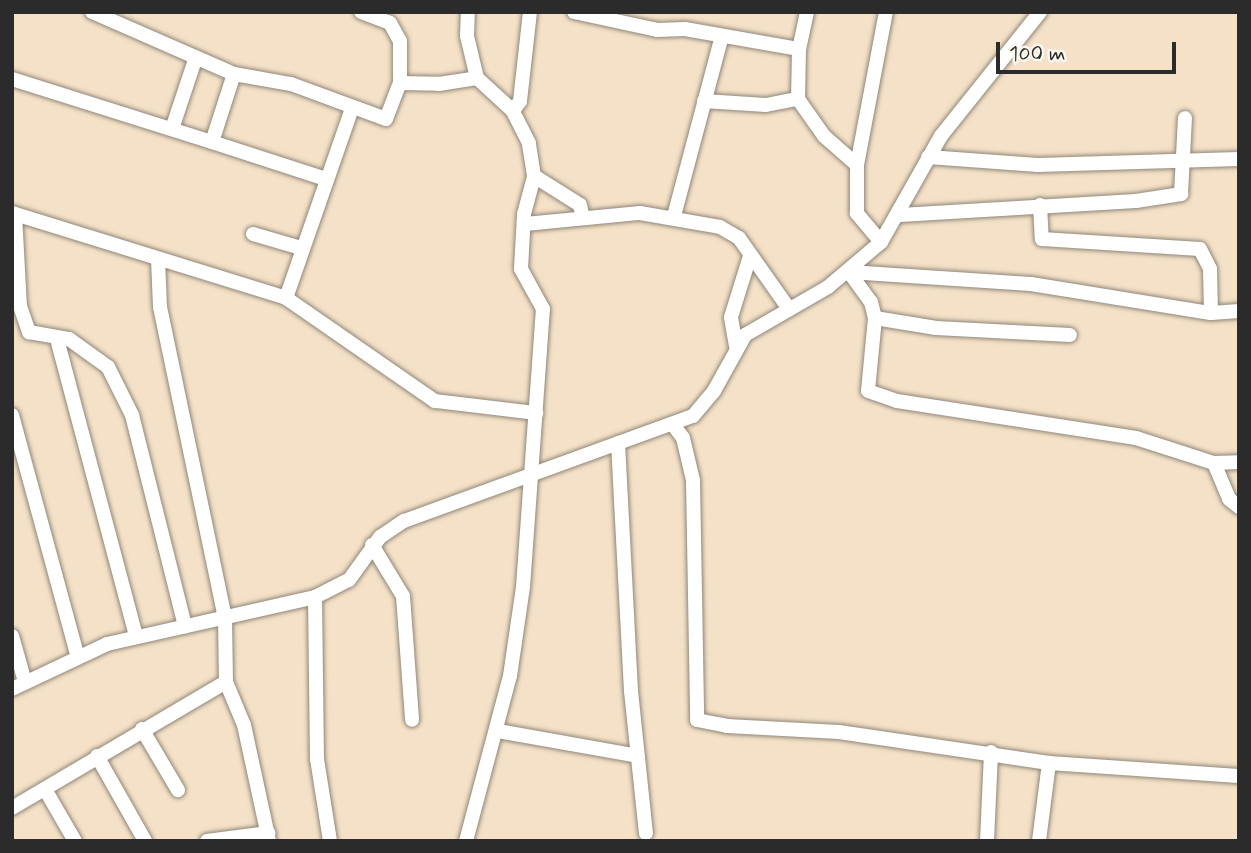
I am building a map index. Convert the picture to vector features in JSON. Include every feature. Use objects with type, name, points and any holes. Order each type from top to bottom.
[{"type":"street","points":[[92,12],[195,60],[234,74],[291,84],[386,119],[400,83],[400,41],[390,23],[361,12]]},
{"type":"street","points":[[466,841],[498,731],[523,587],[543,309],[520,269],[534,176],[529,143],[513,111],[477,78],[467,36],[468,12]]},
{"type":"street","points":[[513,111],[520,100],[530,12]]},
{"type":"street","points":[[574,12],[656,30],[722,36],[799,49]]},
{"type":"street","points":[[807,12],[799,49],[798,99],[824,136],[857,165]]},
{"type":"street","points":[[881,242],[857,213],[857,165],[886,12]]},
{"type":"street","points":[[12,636],[19,686],[77,655],[136,635],[225,619],[315,597],[356,574],[372,545],[422,513],[618,443],[674,426],[704,405],[736,346],[759,325],[849,272],[881,242],[900,215],[928,157],[989,72],[1040,12]]},
{"type":"street","points":[[674,216],[722,36]]},
{"type":"street","points":[[172,129],[195,60]]},
{"type":"street","points":[[212,142],[234,74]]},
{"type":"street","points":[[400,83],[439,84],[477,78]]},
{"type":"street","points":[[12,79],[326,179]]},
{"type":"street","points":[[704,101],[766,105],[798,99]]},
{"type":"street","points":[[286,298],[301,248],[324,197],[326,179],[352,108]]},
{"type":"street","points":[[900,215],[1181,194],[1185,118]]},
{"type":"street","points":[[928,157],[1038,165],[1239,159]]},
{"type":"street","points":[[534,176],[580,205],[583,218]]},
{"type":"street","points":[[1040,205],[1042,239],[1200,249],[1210,269],[1211,313]]},
{"type":"street","points":[[525,224],[640,213],[674,216],[720,227],[739,238],[789,309]]},
{"type":"street","points":[[185,626],[132,415],[108,367],[69,339],[29,332],[20,306],[14,214],[286,298],[436,401],[536,413]]},
{"type":"street","points":[[253,234],[301,248]]},
{"type":"street","points":[[736,346],[731,317],[750,256]]},
{"type":"street","points":[[158,259],[160,307],[225,619],[226,682],[244,725],[269,837],[207,841]]},
{"type":"street","points":[[849,272],[1031,284],[1211,313],[1239,311]]},
{"type":"street","points":[[849,272],[871,302],[875,318],[868,391],[897,401],[1136,438],[1214,463],[1239,462]]},
{"type":"street","points":[[875,318],[936,328],[1070,335]]},
{"type":"street","points":[[57,339],[136,635]]},
{"type":"street","points":[[12,415],[77,655]]},
{"type":"street","points":[[674,426],[683,438],[693,480],[697,720],[991,752],[1049,763],[1239,776]]},
{"type":"street","points":[[618,443],[638,755],[646,834]]},
{"type":"street","points":[[1214,463],[1229,499],[1239,507]]},
{"type":"street","points":[[372,545],[403,596],[412,720]]},
{"type":"street","points":[[315,597],[317,759],[330,841]]},
{"type":"street","points":[[12,808],[46,791],[97,756],[226,682]]},
{"type":"street","points":[[142,729],[178,790]]},
{"type":"street","points":[[498,731],[638,755]]},
{"type":"street","points":[[987,841],[991,752]]},
{"type":"street","points":[[97,756],[145,841]]},
{"type":"street","points":[[1039,841],[1049,763]]},
{"type":"street","points":[[46,791],[75,841]]}]
